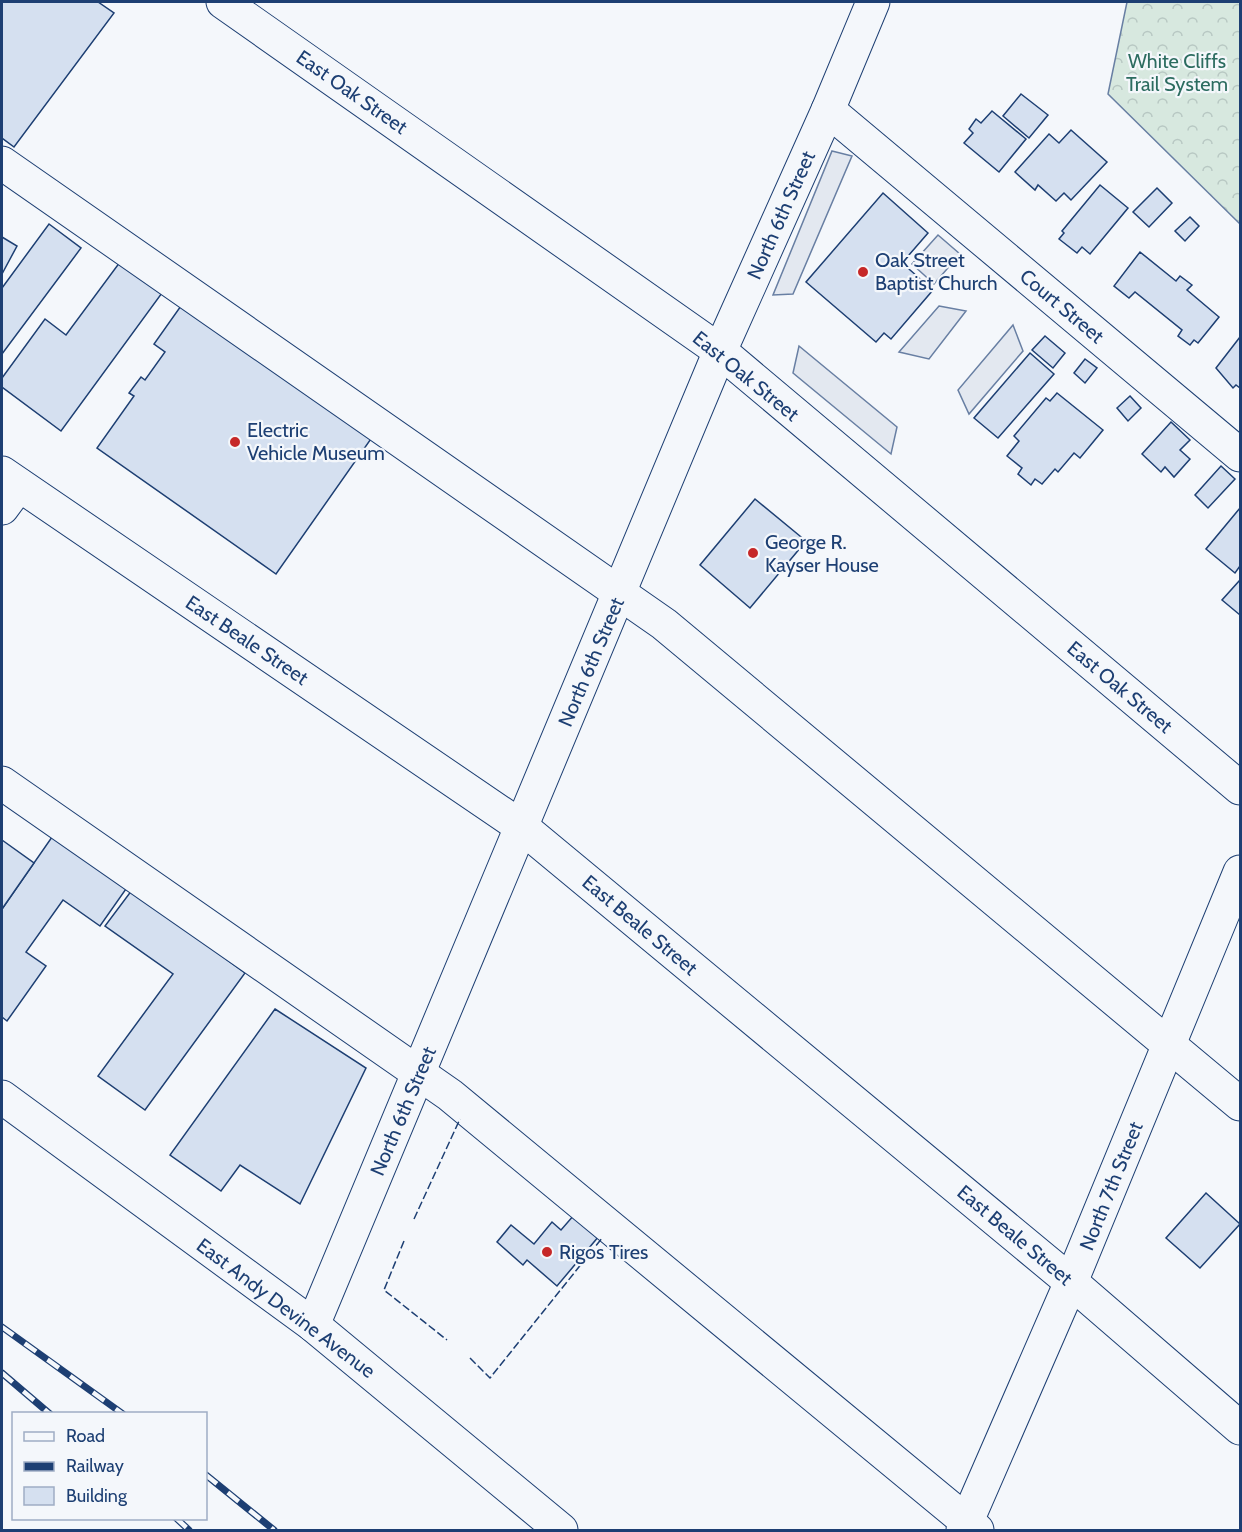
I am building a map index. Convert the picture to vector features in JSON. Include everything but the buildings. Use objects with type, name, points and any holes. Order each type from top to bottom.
[{"type":"street","name":"East Oak Street","points":[[223,2],[720,351],[1240,788]]},
{"type":"street","name":"North 6th Street","points":[[313,1325],[523,828],[720,351],[828,110],[873,2]]},
{"type":"street","name":"Court Street","points":[[828,110],[1240,455]]},
{"type":"street","points":[[2,163],[673,631],[1170,1043],[1240,1104]]},
{"type":"street","name":"East Beale Street","points":[[7,489],[523,828],[1071,1282],[1240,1428]]},
{"type":"street","points":[[2,783],[450,1095],[969,1528]]},
{"type":"street","name":"North 7th Street","points":[[969,1528],[1240,872]]},
{"type":"street","name":"East Andy Devine Avenue","points":[[2,1097],[313,1325],[561,1530]]},
{"type":"green space","name":"White Cliffs Trail System","points":[[1127,2],[1240,2],[1240,224],[1108,94]]},
{"type":"shaded area","points":[[832,151],[852,156],[793,294],[773,295]]},
{"type":"shaded area","points":[[938,235],[960,254],[934,284],[912,264]]},
{"type":"shaded area","points":[[939,306],[966,311],[929,359],[899,352]]},
{"type":"shaded area","points":[[1013,325],[1023,351],[969,414],[958,390]]},
{"type":"shaded area","points":[[799,346],[897,427],[891,454],[793,373]]},
{"type":"railway","points":[[2,1327],[120,1412]]},
{"type":"railway","points":[[2,1373],[48,1412]]},
{"type":"railway","points":[[207,1476],[274,1530]]},
{"type":"railway","points":[[178,1520],[189,1530]]},
{"type":"fence","points":[[414,1219],[460,1119]]},
{"type":"fence","points":[[470,1358],[490,1378],[603,1237]]},
{"type":"fence","points":[[404,1241],[384,1290],[447,1340]]},
{"type":"place","name":"Oak Street Baptist Church","points":[[863,272]]},
{"type":"place","name":"Electric Vehicle Museum","points":[[235,442]]},
{"type":"place","name":"George R. Kayser House","points":[[753,553]]},
{"type":"place","name":"Rigos Tires","points":[[547,1252]]}]
